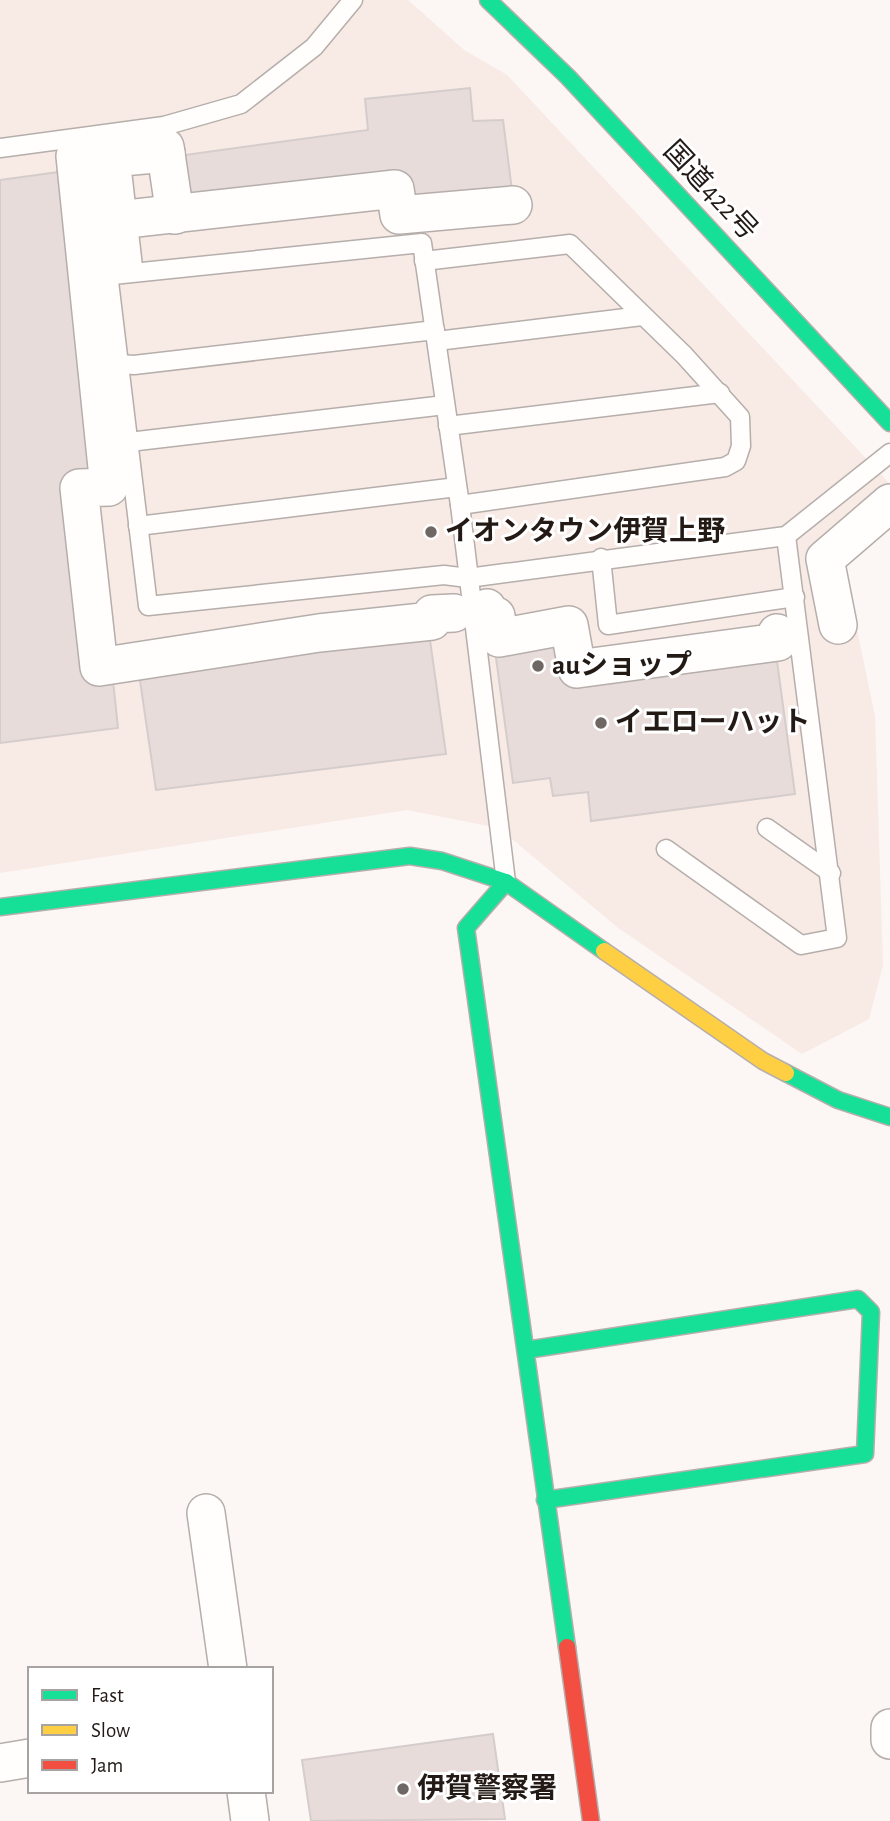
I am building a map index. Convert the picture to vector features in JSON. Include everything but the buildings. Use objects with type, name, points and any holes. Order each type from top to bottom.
[{"type":"main road","name":"国道422号","points":[[488,0],[568,77],[890,422]]},
{"type":"main road","points":[[0,907],[222,876],[410,856],[442,861],[506,882],[763,1061],[838,1100],[890,1117]]},
{"type":"main road","points":[[506,882],[466,928],[591,1821]]},
{"type":"main road","points":[[526,1350],[858,1300],[871,1312],[865,1454],[545,1500]]},
{"type":"street","points":[[83,147],[109,487],[79,488],[99,667],[319,633],[432,621],[432,614],[470,599],[486,617],[496,617],[499,638],[569,625],[577,669],[778,642],[777,633]]},
{"type":"street","points":[[115,269],[118,220],[111,158],[166,150],[174,215]]},
{"type":"street","points":[[118,220],[395,188],[399,215],[513,205]]},
{"type":"street","points":[[838,625],[825,559],[890,503]]},
{"type":"street","points":[[205,1513],[228,1667]]},
{"type":"street","points":[[890,1728],[890,1740]]},
{"type":"street","points":[[0,1763],[28,1758]]},
{"type":"street","points":[[246,1793],[250,1821]]},
{"type":"lane","points":[[0,148],[83,147],[241,104],[314,47],[353,0]]},
{"type":"lane","points":[[83,147],[115,269],[118,364],[148,606],[444,575],[470,599]]},
{"type":"lane","points":[[115,269],[422,243],[460,505],[506,882]]},
{"type":"lane","points":[[424,261],[570,244],[720,393],[740,417],[741,446],[736,460],[725,467],[460,505]]},
{"type":"lane","points":[[118,364],[134,365],[642,316]]},
{"type":"lane","points":[[448,426],[720,393]]},
{"type":"lane","points":[[129,442],[445,405]]},
{"type":"lane","points":[[470,599],[601,558],[786,536],[890,453]]},
{"type":"lane","points":[[138,526],[457,487]]},
{"type":"lane","points":[[666,849],[801,945],[837,938],[831,873],[786,536]]},
{"type":"lane","points":[[601,558],[608,625],[795,597]]},
{"type":"lane","points":[[767,828],[831,873]]},
{"type":"shaded area","name":"イオンタウン伊賀上野","points":[[0,0],[408,0],[464,50],[507,75],[890,484],[890,507],[835,557],[854,616],[875,716],[883,965],[869,1019],[802,1054],[617,927],[499,828],[407,810],[0,873]]},
{"type":"traffic: fast","points":[[488,0],[568,77],[890,423]]},
{"type":"traffic: fast","points":[[0,907],[410,856],[442,861],[506,882],[604,951]]},
{"type":"traffic: fast","points":[[506,882],[466,928],[567,1647]]},
{"type":"traffic: fast","points":[[786,1073],[838,1100],[890,1117]]},
{"type":"traffic: fast","points":[[526,1350],[858,1299],[871,1312],[865,1454],[545,1500]]},
{"type":"traffic: slow","points":[[604,951],[763,1061],[786,1073]]},
{"type":"traffic: jam","points":[[567,1647],[591,1821]]},
{"type":"place","name":"イオンタウン伊賀上野","points":[[431,532]]},
{"type":"place","name":"auショップ","points":[[538,666]]},
{"type":"place","name":"イエローハット","points":[[601,723]]},
{"type":"place","name":"伊賀警察署","points":[[403,1789]]}]
